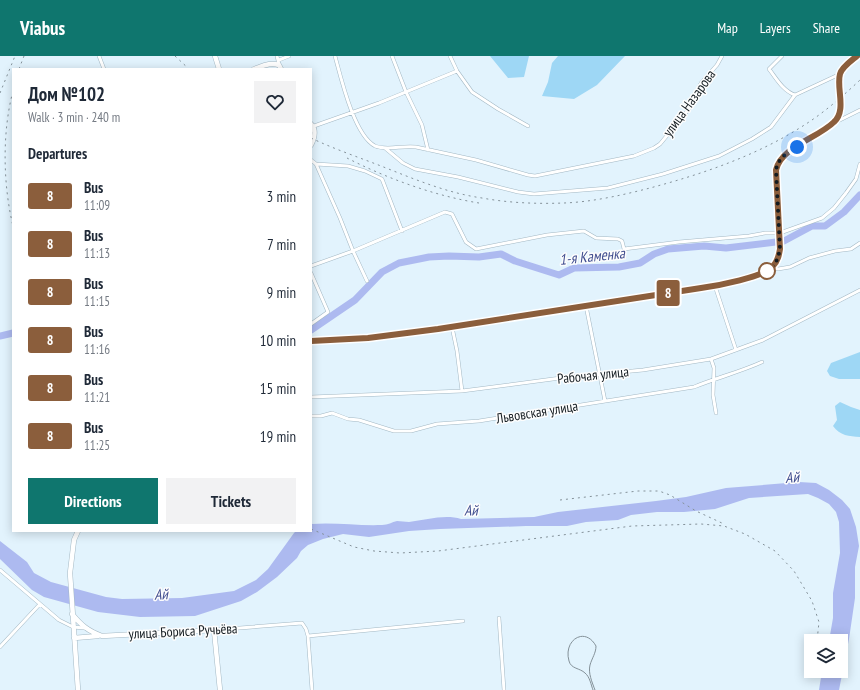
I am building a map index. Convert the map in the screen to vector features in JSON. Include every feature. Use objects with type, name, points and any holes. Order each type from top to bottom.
[{"type":"street","points":[[99,56],[104,68]]},
{"type":"street","points":[[215,56],[219,68]]},
{"type":"street","points":[[277,56],[280,65]]},
{"type":"street","points":[[280,65],[289,56]]},
{"type":"street","points":[[335,56],[352,112],[361,131],[367,139],[375,146],[385,148],[408,146],[428,150],[422,125],[406,92],[392,56]]},
{"type":"street","points":[[450,56],[457,71],[472,92],[498,110],[528,126]]},
{"type":"street","name":"улица Назарова","points":[[428,150],[476,160],[535,176],[634,156],[660,144],[688,109],[701,83],[717,65],[722,56]]},
{"type":"street","points":[[782,56],[768,69],[778,82],[790,93],[795,95]]},
{"type":"street","points":[[834,123],[838,118],[840,109],[840,74],[843,68],[856,56]]},
{"type":"street","points":[[257,68],[269,64],[280,65]]},
{"type":"street","points":[[312,144],[314,140],[312,125],[406,92],[457,71]]},
{"type":"street","points":[[385,148],[403,163],[414,169],[458,177],[518,192],[534,194],[608,188],[662,174],[719,156],[752,139],[771,127],[795,95],[840,74]]},
{"type":"street","points":[[312,341],[368,338],[452,327],[715,286],[759,275],[772,268],[778,259],[780,249],[776,170],[777,164],[784,155],[834,123],[860,110]]},
{"type":"street","points":[[312,161],[316,164],[367,281]]},
{"type":"street","points":[[316,164],[348,166],[382,179],[402,231]]},
{"type":"street","points":[[312,266],[353,251],[445,212],[452,214],[466,242],[476,249],[552,234],[584,232],[596,238],[618,239],[622,242],[624,249],[765,233],[780,233],[822,218],[834,208],[856,179],[860,164]]},
{"type":"street","points":[[772,268],[778,269],[790,267],[809,258],[835,251],[851,249],[860,243]]},
{"type":"street","points":[[312,275],[328,312],[312,323]]},
{"type":"street","points":[[715,286],[736,350]]},
{"type":"street","name":"Рабочая улица","points":[[312,398],[462,391],[643,370],[712,359],[763,340],[860,290]]},
{"type":"street","points":[[586,306],[605,402]]},
{"type":"street","points":[[452,327],[457,351],[462,391]]},
{"type":"street","points":[[712,359],[714,368],[713,379],[716,413]]},
{"type":"street","name":"Львовская улица","points":[[312,416],[321,416],[332,413],[348,419],[359,420],[394,430],[411,431],[437,424],[479,421],[694,387],[713,379],[732,375],[762,362]]},
{"type":"street","points":[[78,532],[74,540],[70,572],[78,690]]},
{"type":"street","points":[[0,570],[59,620],[73,627],[84,628]]},
{"type":"street","points":[[0,647],[40,604]]},
{"type":"street","name":"улица Бориса Ручьёва","points":[[72,612],[84,628],[92,633],[102,636],[214,630],[302,623],[308,636]]},
{"type":"street","points":[[499,618],[504,690]]},
{"type":"street","points":[[312,690],[308,636],[463,621]]},
{"type":"street","points":[[214,630],[220,690]]},
{"type":"street","points":[[74,638],[102,636]]},
{"type":"shaded area","points":[[490,56],[529,56],[524,77],[508,78]]},
{"type":"shaded area","points":[[558,56],[625,56],[597,85],[574,99],[542,96],[548,82],[552,63]]},
{"type":"shaded area","points":[[860,352],[860,379],[839,379],[830,376],[827,371],[831,363]]},
{"type":"shaded area","points":[[840,402],[860,410],[860,437],[842,434],[833,426],[837,420],[835,406]]},
{"type":"shaded area","points":[[799,482],[816,483],[829,490],[842,500],[850,509],[856,527],[859,546],[855,567],[855,598],[848,644],[848,634],[830,634],[833,618],[833,593],[840,553],[839,522],[836,512],[829,504],[808,494],[749,498],[715,509],[684,512],[657,512],[631,515],[618,520],[586,522],[567,526],[440,529],[409,531],[369,537],[343,534],[323,539],[308,545],[277,577],[257,592],[241,601],[195,616],[140,617],[98,612],[44,597],[32,590],[0,559],[0,541],[27,562],[34,573],[51,582],[106,597],[122,599],[182,598],[234,591],[256,580],[268,569],[294,533],[312,532],[312,524],[386,525],[397,521],[409,522],[442,517],[461,519],[534,517],[558,512],[686,497],[726,488]]},
{"type":"shaded area","points":[[821,678],[841,678],[839,690],[819,690]]},
{"type":"waterway","name":"1-я Каменка","points":[[312,329],[355,300],[382,272],[399,263],[429,257],[479,257],[501,254],[515,261],[559,275],[574,268],[619,267],[640,263],[654,254],[668,249],[704,246],[726,248],[784,241],[812,226],[825,226],[844,212],[860,195]]},
{"type":"waterway","points":[[0,336],[12,333]]},
{"type":"tram line","points":[[593,690],[587,675],[583,671],[572,666],[569,661],[569,647],[576,638],[581,636],[591,640],[596,646],[590,668],[591,678],[595,690]]},
{"type":"railway","points":[[0,93],[15,56]]},
{"type":"railway","points":[[19,68],[24,56]]},
{"type":"railway","points":[[175,56],[188,68]]},
{"type":"railway","points":[[312,138],[418,181],[469,196],[523,203],[585,201],[629,193],[692,176],[752,153],[772,144],[809,122],[860,80]]},
{"type":"railway","points":[[12,95],[7,124],[5,158],[7,193],[12,221]]},
{"type":"railway","points":[[347,158],[394,179],[428,191],[479,203]]},
{"type":"railway","points":[[560,500],[638,491],[659,491],[670,495],[696,511],[724,524]]},
{"type":"railway","points":[[312,529],[354,547],[374,551],[400,553],[438,551],[632,526],[701,524],[724,526],[745,534],[775,551],[794,571],[812,601],[819,622],[818,634]]},
{"type":"bus line","name":"8","points":[[312,341],[368,338],[438,329],[715,286],[759,275],[772,268],[778,259],[780,249],[776,170],[777,164],[784,155],[827,128],[838,118],[841,101],[840,74],[843,68],[857,56]]},
{"type":"route","points":[[767,271],[772,268],[778,259],[780,249],[776,170],[777,164],[784,155],[797,147]]},
{"type":"water label","name":"Ай","points":[[792,477]]},
{"type":"water label","name":"Ай","points":[[471,510]]},
{"type":"water label","name":"Ай","points":[[161,594]]}]
